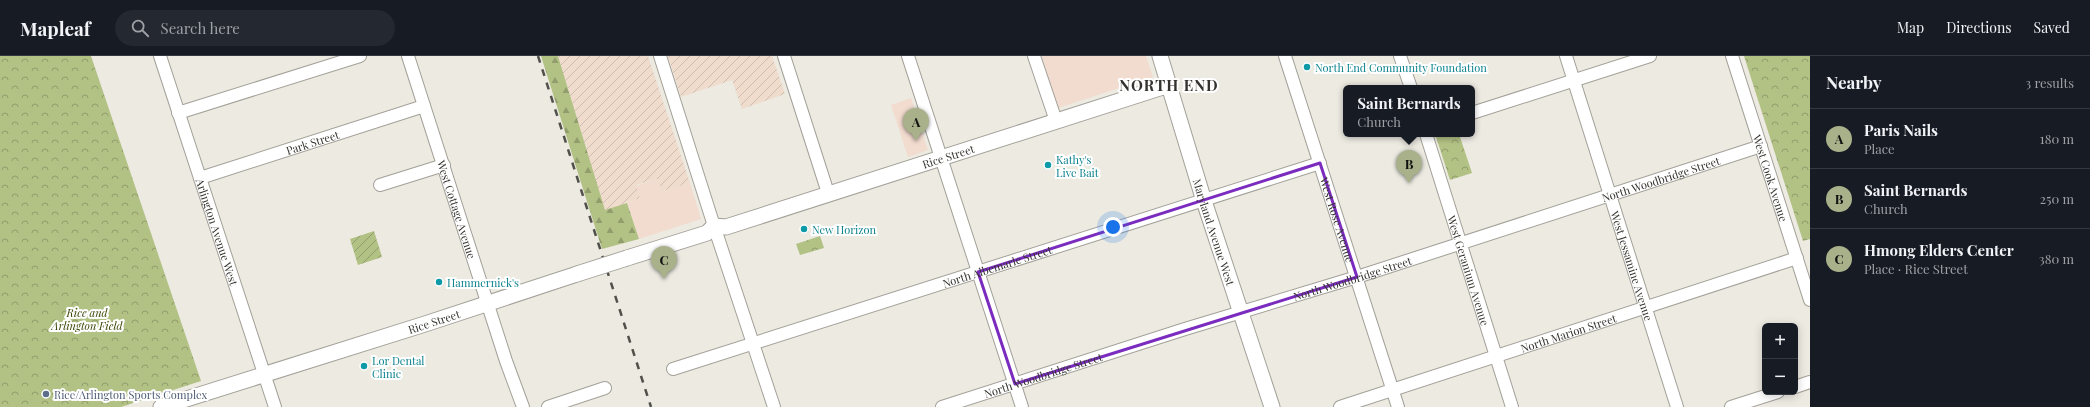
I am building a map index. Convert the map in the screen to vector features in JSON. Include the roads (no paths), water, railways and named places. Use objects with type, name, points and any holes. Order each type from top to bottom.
[{"type":"main road","name":"Maryland Avenue West","points":[[1160,56],[1240,313],[1272,407]]},
{"type":"main road","name":"Rice Street","points":[[161,407],[1169,85]]},
{"type":"street","name":"Arlington Avenue West","points":[[160,56],[275,407]]},
{"type":"street","points":[[178,113],[360,56]]},
{"type":"street","name":"West Cottage Avenue","points":[[408,56],[444,165],[487,304],[523,407]]},
{"type":"street","points":[[660,56],[774,407]]},
{"type":"street","points":[[784,56],[828,193]]},
{"type":"street","points":[[908,56],[1022,407]]},
{"type":"street","points":[[1034,56],[1056,120]]},
{"type":"street","name":"West Rose Avenue","points":[[1285,56],[1398,407]]},
{"type":"street","points":[[1400,56],[1410,85]]},
{"type":"street","name":"West Jessamine Avenue","points":[[1566,56],[1677,407]]},
{"type":"street","points":[[1475,112],[1650,56]]},
{"type":"street","name":"West Cook Avenue","points":[[1732,56],[1810,300]]},
{"type":"street","name":"Park Street","points":[[200,178],[424,106]]},
{"type":"street","name":"West Geranium Avenue","points":[[1427,137],[1512,407]]},
{"type":"street","name":"North Woodbridge Street","points":[[942,407],[1357,277],[1609,194],[1761,146]]},
{"type":"street","name":"North Albemarle Street","points":[[673,369],[1320,163]]},
{"type":"street","points":[[380,186],[444,165]]},
{"type":"street","name":"North Marion Street","points":[[1340,407],[1646,309],[1797,258]]},
{"type":"street","points":[[1798,385],[1810,382]]},
{"type":"street","points":[[548,407],[605,388]]},
{"type":"street","points":[[1731,407],[1769,395]]},
{"type":"railway","points":[[538,56],[651,407]]},
{"type":"place","name":"North End Community Foundation","points":[[1307,67]]},
{"type":"place","name":"Paris Nails","points":[[916,141]]},
{"type":"place","name":"Kathy's Live Bait","points":[[1048,165]]},
{"type":"place","name":"Saint Bernards","points":[[1409,183]]},
{"type":"place","name":"New Horizon","points":[[804,229]]},
{"type":"place","name":"Hmong Elders Center","points":[[664,279]]},
{"type":"place","name":"Hammernick's","points":[[439,282]]},
{"type":"place","name":"Lor Dental Clinic","points":[[364,366]]},
{"type":"place","name":"Rice/Arlington Sports Complex","points":[[46,394]]},
{"type":"district","name":"NORTH END","points":[[1169,85]]},
{"type":"park label","name":"Rice and Arlington Field","points":[[87,318]]}]
